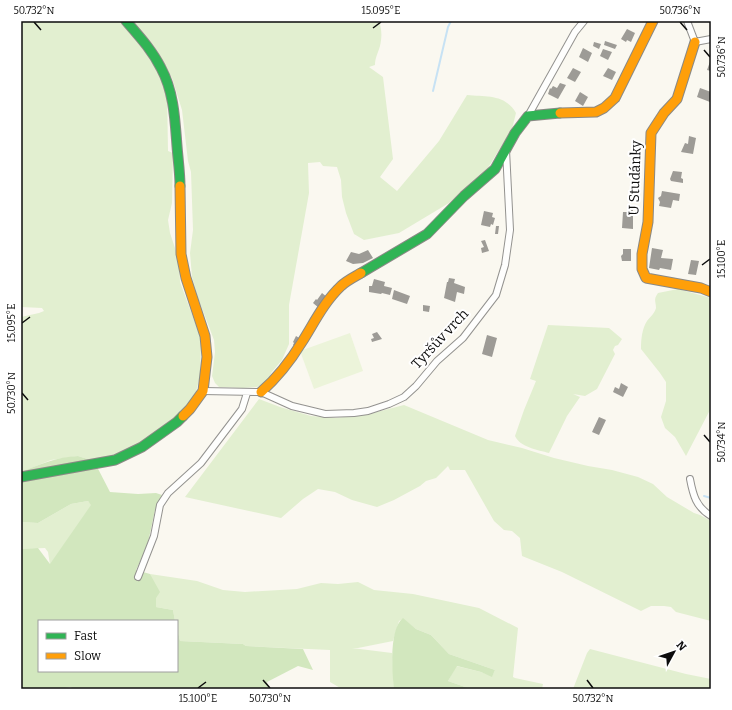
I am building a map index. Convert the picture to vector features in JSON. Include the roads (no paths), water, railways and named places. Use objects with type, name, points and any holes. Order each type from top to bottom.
[{"type":"street","points":[[21,477],[114,460],[121,457],[142,447],[177,422],[190,409],[203,391],[207,357],[205,336],[186,278],[181,254],[180,183],[175,117],[170,89],[162,69],[155,57],[147,45],[126,21]]},
{"type":"street","points":[[528,116],[575,32],[584,21]]},
{"type":"street","points":[[528,116],[542,114],[585,114],[596,112],[604,108],[615,98],[653,21]]},
{"type":"street","points":[[687,21],[695,42],[711,39]]},
{"type":"street","name":"U Studánky","points":[[695,42],[677,99],[664,113],[651,133],[648,222],[642,254],[642,269],[646,278],[701,288],[711,292]]},
{"type":"street","name":"Tyršův vrch","points":[[261,392],[274,380],[301,344],[320,312],[334,293],[342,285],[427,234],[464,196],[495,169],[515,132],[528,116]]},
{"type":"street","name":"Tyršův vrch","points":[[203,391],[247,393],[261,392],[292,406],[325,414],[368,411],[395,402],[411,390],[437,361],[464,338],[496,295],[505,265],[510,230],[506,150]]},
{"type":"street","points":[[138,577],[154,536],[160,505],[168,493],[201,463],[242,408],[247,393]]},
{"type":"street","points":[[690,479],[697,504],[711,516]]},
{"type":"waterway","points":[[433,91],[448,27],[451,21]]},
{"type":"waterway","points":[[704,496],[711,498]]}]
